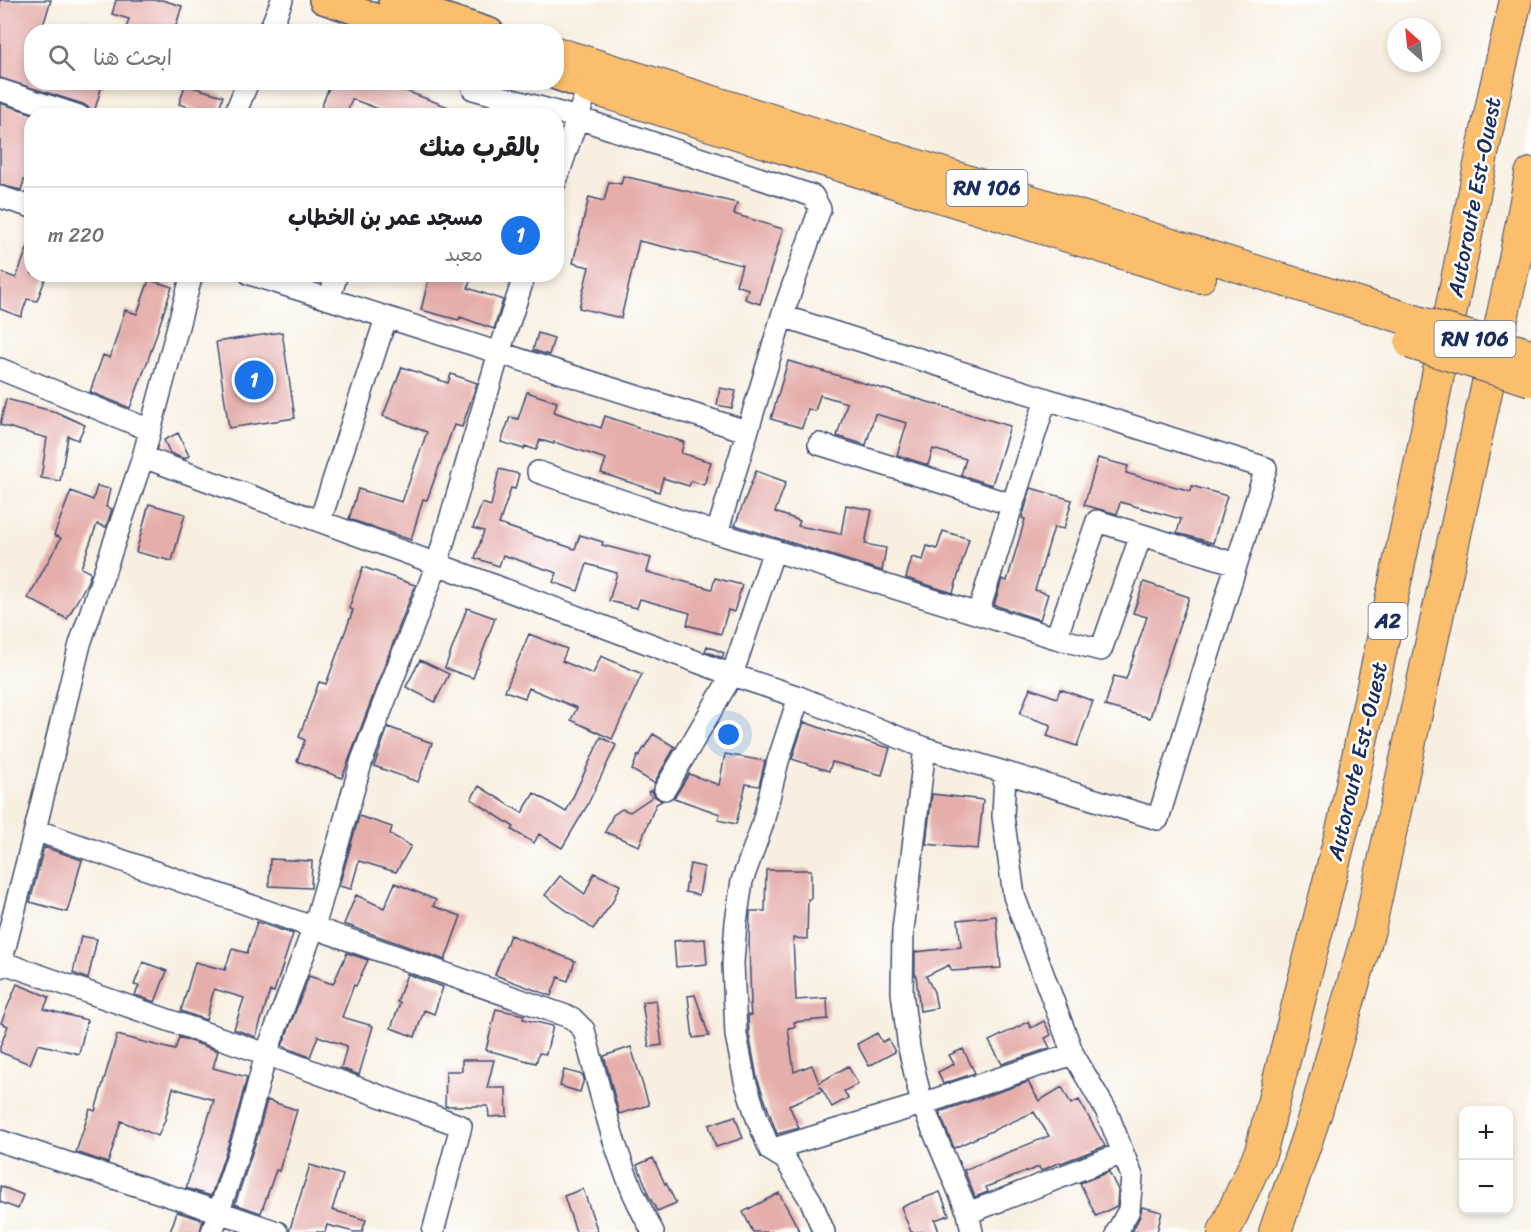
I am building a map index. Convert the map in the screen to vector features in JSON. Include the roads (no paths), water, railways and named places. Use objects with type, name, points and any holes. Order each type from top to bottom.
[{"type":"highway","name":"Autoroute Est-Ouest","points":[[1224,1232],[1261,1151],[1344,822],[1516,0]]},
{"type":"highway","name":"RN 106","points":[[564,56],[1415,333]]},
{"type":"highway","name":"RN 106","points":[[588,87],[1415,333],[1531,355]]},
{"type":"highway","name":"Autoroute Est-Ouest","points":[[1275,1232],[1316,1112],[1369,930],[1516,254],[1531,174]]},
{"type":"highway","points":[[1415,333],[1531,380]]},
{"type":"main road","points":[[323,0],[396,24]]},
{"type":"main road","points":[[392,0],[466,24]]},
{"type":"main road","name":"RN 106","points":[[564,79],[588,87]]},
{"type":"street","points":[[272,24],[282,0]]},
{"type":"street","points":[[564,158],[588,87]]},
{"type":"street","points":[[0,90],[55,108]]},
{"type":"street","points":[[237,108],[245,90]]},
{"type":"street","points":[[477,90],[542,108]]},
{"type":"street","points":[[564,114],[813,196],[820,209],[782,316],[717,532]]},
{"type":"street","points":[[0,197],[24,204]]},
{"type":"street","points":[[190,282],[143,457],[80,644],[1,965],[266,1054],[461,1126],[433,1232]]},
{"type":"street","points":[[275,282],[746,431]]},
{"type":"street","points":[[329,299],[334,282]]},
{"type":"street","points":[[212,1232],[245,1134],[266,1054],[314,927],[362,760],[437,564],[522,282]]},
{"type":"street","points":[[143,457],[732,675],[799,697],[925,748],[1158,819],[1266,468],[782,316]]},
{"type":"street","points":[[320,521],[386,318]]},
{"type":"street","points":[[0,369],[150,430]]},
{"type":"street","points":[[978,613],[1046,399]]},
{"type":"street","points":[[819,444],[1013,505]]},
{"type":"street","points":[[538,472],[717,532],[1101,650],[1141,535]]},
{"type":"street","points":[[1056,638],[1097,521],[1236,564]]},
{"type":"street","points":[[665,789],[732,675],[774,550]]},
{"type":"street","points":[[799,697],[778,761],[762,826],[742,881],[733,963],[736,1035],[742,1070],[770,1150],[785,1159],[812,1202],[824,1232]]},
{"type":"street","points":[[925,748],[903,930],[902,992],[909,1048],[922,1104],[970,1222],[1123,1154]]},
{"type":"street","points":[[1005,772],[1003,816],[1014,896],[1073,1054],[1107,1112],[1132,1176],[1129,1210],[1117,1232]]},
{"type":"street","points":[[35,830],[572,1018],[584,1030],[622,1164],[650,1231]]},
{"type":"street","points":[[770,1150],[922,1104],[1073,1054]]},
{"type":"street","points":[[0,1142],[277,1232]]},
{"type":"place","name":"مسجد عمر بن الخطاب","points":[[254,380]]}]
